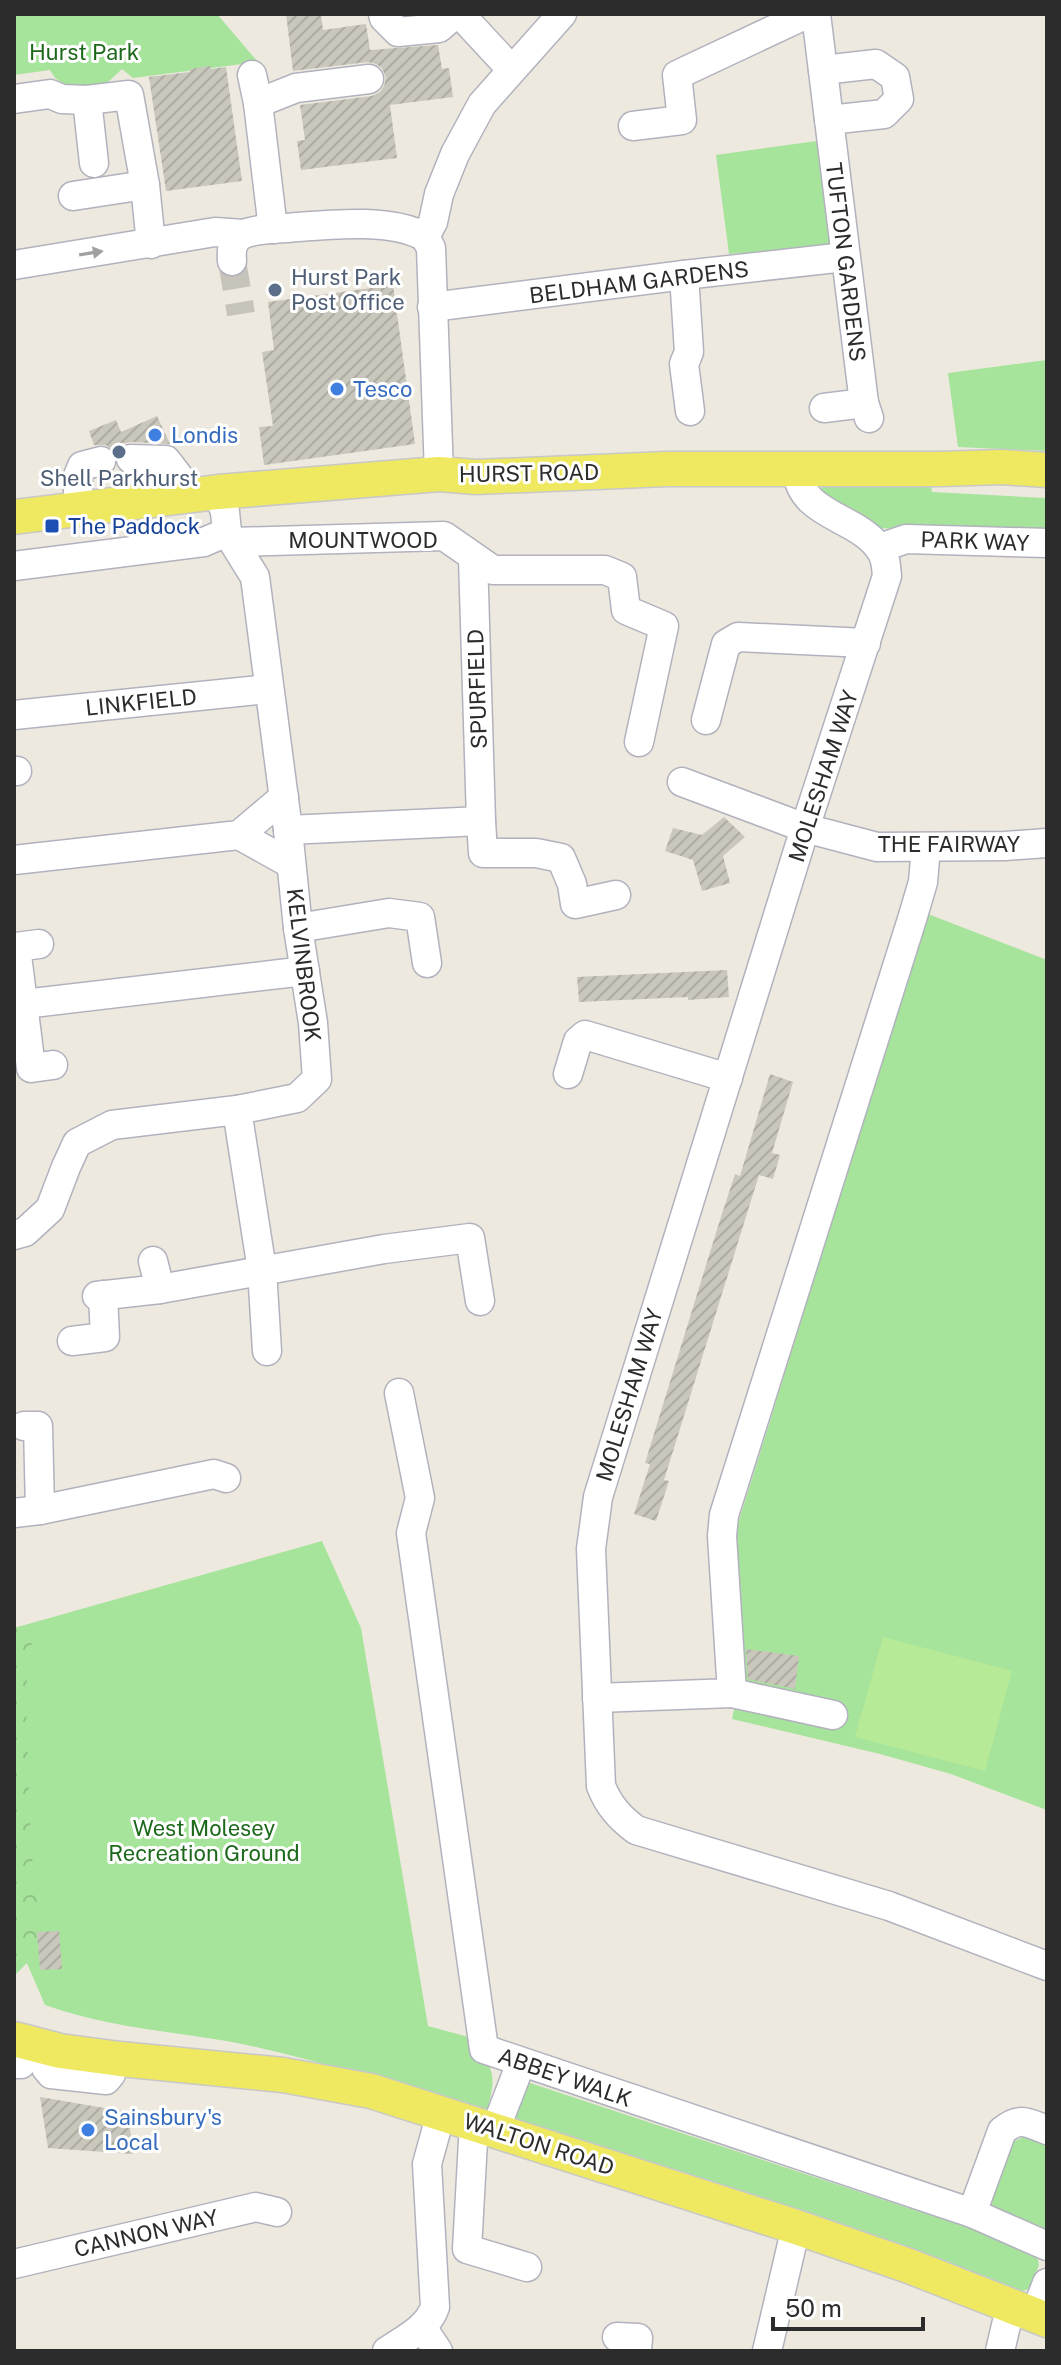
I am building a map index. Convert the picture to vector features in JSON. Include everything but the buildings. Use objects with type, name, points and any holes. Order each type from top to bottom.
[{"type":"main road","name":"HURST ROAD","points":[[14,517],[205,494],[439,474],[476,477],[667,469],[1001,467],[1047,470]]},
{"type":"main road","name":"WALTON ROAD","points":[[28,2049],[283,2075],[371,2091],[1035,2305]]},
{"type":"street","points":[[383,14],[398,32],[439,28],[457,14],[511,69]]},
{"type":"street","points":[[425,237],[433,222],[439,194],[455,154],[482,104],[562,14]]},
{"type":"street","points":[[633,126],[682,120],[677,75],[807,14]]},
{"type":"street","name":"TUFTON GARDENS","points":[[816,14],[866,411],[824,408]]},
{"type":"street","points":[[823,70],[876,64],[895,77],[899,99],[884,114],[829,120]]},
{"type":"street","points":[[252,75],[273,229]]},
{"type":"street","points":[[258,103],[296,88],[369,79]]},
{"type":"street","points":[[14,99],[50,94],[62,99],[87,100],[129,95],[145,185],[151,244]]},
{"type":"street","points":[[87,100],[94,163]]},
{"type":"street","points":[[73,196],[145,185]]},
{"type":"street","points":[[14,265],[215,232],[236,248],[273,229],[344,223],[415,231],[425,237],[431,248],[439,474]]},
{"type":"street","name":"BELDHAM GARDENS","points":[[432,307],[845,257]]},
{"type":"street","points":[[684,275],[689,352],[684,364],[690,411]]},
{"type":"street","points":[[131,459],[166,460],[205,494]]},
{"type":"street","points":[[78,509],[78,476],[82,466],[101,461]]},
{"type":"street","points":[[797,469],[798,484],[809,499],[880,548]]},
{"type":"street","name":"KELVINBROOK","points":[[14,1235],[25,1232],[50,1209],[77,1143],[112,1125],[237,1110],[297,1098],[317,1079],[313,1023],[298,928],[255,577],[230,537],[225,512],[205,494]]},
{"type":"street","name":"MOUNTWOOD","points":[[230,537],[444,536],[493,570],[605,570],[622,577],[626,610],[664,626],[639,742]]},
{"type":"street","points":[[14,566],[230,537]]},
{"type":"street","name":"PARK WAY","points":[[880,548],[906,539],[1047,543]]},
{"type":"street","name":"MOLESHAM WAY","points":[[880,548],[887,576],[805,828],[598,1497],[591,1549],[601,1786],[609,1804],[622,1820],[636,1830],[889,1906],[1047,1966]]},
{"type":"street","name":"SPURFIELD","points":[[473,558],[483,853],[535,841],[561,858],[572,884],[575,904],[616,895]]},
{"type":"street","points":[[706,720],[726,644],[738,637],[866,643]]},
{"type":"street","name":"LINKFIELD","points":[[14,715],[268,689]]},
{"type":"street","name":"THE FAIRWAY","points":[[682,782],[805,828],[877,847],[1047,843]]},
{"type":"street","points":[[14,860],[239,835],[284,797]]},
{"type":"street","points":[[288,830],[481,821]]},
{"type":"street","points":[[239,835],[291,864]]},
{"type":"street","points":[[732,1693],[722,1536],[724,1515],[913,916],[923,882],[926,847]]},
{"type":"street","points":[[298,928],[389,913],[420,917],[427,963]]},
{"type":"street","points":[[39,944],[16,947],[31,1068],[53,1065]]},
{"type":"street","points":[[24,1004],[305,971]]},
{"type":"street","points":[[568,1074],[578,1041],[585,1035],[728,1078]]},
{"type":"street","points":[[237,1110],[262,1270],[267,1351]]},
{"type":"street","points":[[72,1341],[105,1337],[100,1295],[160,1289],[262,1270],[381,1237],[470,1238],[480,1301]]},
{"type":"street","points":[[153,1261],[160,1289]]},
{"type":"street","name":"ABBEY WALK","points":[[399,1393],[420,1498],[411,1533],[484,2049],[972,2213],[1047,2246]]},
{"type":"street","points":[[24,1426],[38,1426],[27,1512],[214,1474],[226,1478]]},
{"type":"street","points":[[597,1698],[732,1693],[833,1715]]},
{"type":"street","points":[[521,2063],[485,2126],[467,2249],[527,2267]]},
{"type":"street","points":[[387,2351],[422,2327],[432,2317],[435,2307],[427,2164],[441,2113]]},
{"type":"street","points":[[972,2213],[1002,2131],[1011,2123],[1023,2121],[1047,2130]]},
{"type":"street","name":"CANNON WAY","points":[[14,2264],[256,2207],[277,2212]]},
{"type":"street","points":[[767,2351],[796,2227]]},
{"type":"street","points":[[1000,2351],[1035,2305]]},
{"type":"street","points":[[422,2327],[438,2351]]},
{"type":"green space","name":"Hurst Park","points":[[14,14],[217,14],[258,62],[133,78],[122,69],[106,84],[72,89],[55,78],[50,70],[14,75]]},
{"type":"green space","points":[[817,141],[830,246],[729,254],[716,155]]},
{"type":"green space","points":[[1047,360],[1047,451],[958,447],[948,373]]},
{"type":"green space","points":[[823,485],[931,486],[932,492],[1047,498],[1047,535],[877,528],[821,491]]},
{"type":"green space","points":[[928,914],[1047,960],[1047,1810],[951,1774],[732,1719],[736,1700],[731,1546]]},
{"type":"green space","name":"West Molesey Recreation Ground","points":[[322,1541],[361,1628],[428,2026],[472,2038],[480,2049],[492,2074],[486,2114],[297,2057],[232,2042],[114,2023],[45,2005],[26,1961],[14,1885],[14,1628]]},
{"type":"green space","points":[[51,1619],[28,1649],[26,1709],[31,1847],[39,1922],[33,1957],[14,1976],[14,1628]]},
{"type":"green space","points":[[883,1637],[1012,1671],[985,1771],[855,1737]]},
{"type":"green space","points":[[527,2082],[972,2229],[1037,2256],[1039,2265],[1030,2289],[1021,2291],[929,2255],[900,2249],[513,2122]]},
{"type":"green space","points":[[1026,2136],[1047,2138],[1047,2236],[989,2211],[986,2193],[1004,2146]]},
{"type":"tunnel","points":[[232,261],[241,314]]},
{"type":"place","name":"Hurst Park Post Office","points":[[275,290]]},
{"type":"place","name":"Tesco","points":[[337,389]]},
{"type":"place","name":"Londis","points":[[155,435]]},
{"type":"place","name":"Shell Parkhurst","points":[[119,452]]},
{"type":"place","name":"The Paddock","points":[[52,526]]},
{"type":"place","name":"Sainsbury's Local","points":[[88,2130]]}]
